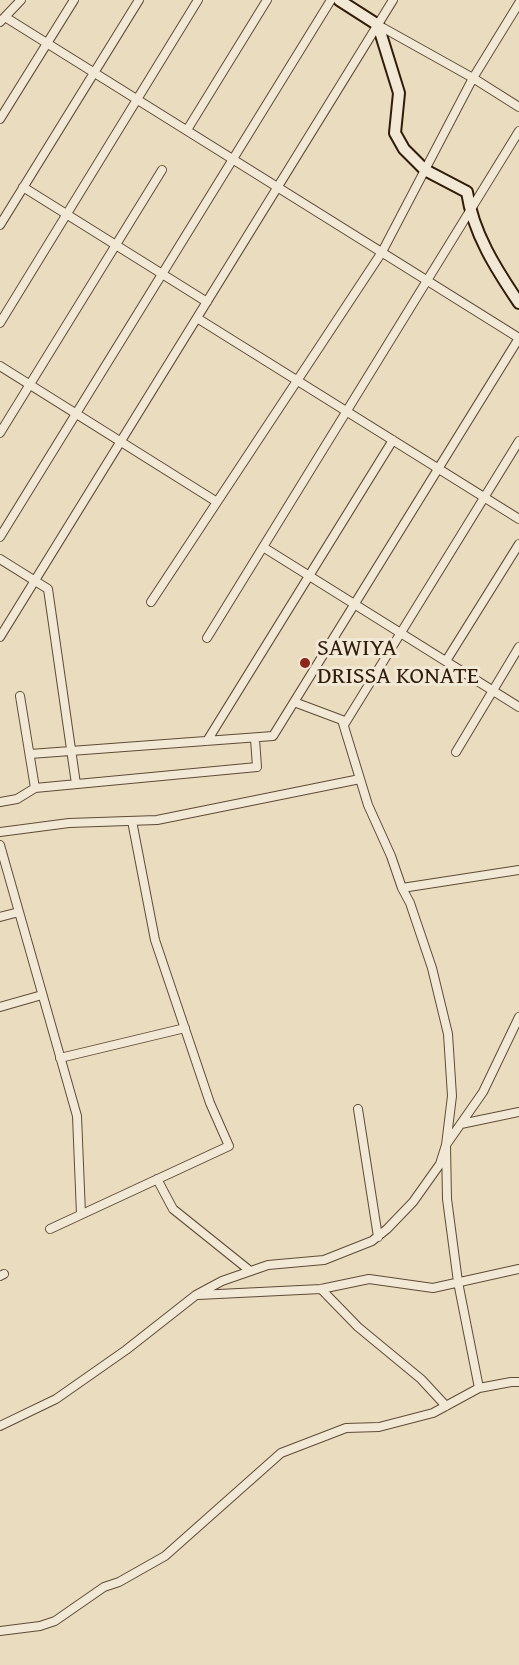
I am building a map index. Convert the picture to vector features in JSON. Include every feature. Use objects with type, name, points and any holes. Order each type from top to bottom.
[{"type":"street","points":[[0,119],[74,0]]},
{"type":"street","points":[[0,225],[139,0]]},
{"type":"street","points":[[0,323],[198,0]]},
{"type":"street","points":[[187,130],[267,0]]},
{"type":"street","points":[[0,537],[331,0]]},
{"type":"street","points":[[339,0],[519,107]]},
{"type":"street","points":[[0,637],[393,0]]},
{"type":"street","points":[[19,1],[3,20],[47,43],[519,338],[273,736],[30,753]]},
{"type":"street","points":[[151,602],[382,252],[473,78],[519,3]]},
{"type":"street","points":[[378,25],[399,93],[395,133],[404,149],[425,170],[467,192],[474,225],[503,279],[519,303]]},
{"type":"street","points":[[207,638],[519,131]]},
{"type":"street","points":[[0,433],[162,170]]},
{"type":"street","points":[[23,187],[207,302]]},
{"type":"street","points":[[197,318],[519,519]]},
{"type":"street","points":[[0,366],[217,502]]},
{"type":"street","points":[[207,741],[393,440]]},
{"type":"street","points":[[344,725],[519,441]]},
{"type":"street","points":[[446,662],[519,544]]},
{"type":"street","points":[[263,547],[519,707]]},
{"type":"street","points":[[0,559],[48,589],[76,784]]},
{"type":"street","points":[[456,752],[519,647]]},
{"type":"street","points":[[20,696],[35,788]]},
{"type":"street","points":[[294,702],[342,720],[368,805],[410,903],[432,968],[448,1034],[452,1096],[446,1145],[447,1199],[458,1282],[479,1388]]},
{"type":"street","points":[[0,802],[17,799],[35,788],[257,767],[255,739]]},
{"type":"street","points":[[0,832],[69,823],[157,820],[360,779]]},
{"type":"street","points":[[50,1228],[229,1146],[210,1102],[155,940],[132,821]]},
{"type":"street","points":[[0,845],[77,1116],[81,1214]]},
{"type":"street","points":[[402,888],[519,870]]},
{"type":"street","points":[[0,880],[9,877]]},
{"type":"street","points":[[0,917],[19,912]]},
{"type":"street","points":[[0,1007],[42,995]]},
{"type":"street","points":[[0,1426],[56,1399],[126,1350],[196,1295],[222,1281],[268,1265],[324,1260],[372,1241],[413,1202],[440,1164],[446,1145],[483,1092],[519,1017]]},
{"type":"street","points":[[60,1058],[185,1028]]},
{"type":"street","points":[[358,1109],[378,1236]]},
{"type":"street","points":[[461,1124],[519,1112]]},
{"type":"street","points":[[157,1179],[172,1209],[249,1270]]},
{"type":"street","points":[[196,1295],[321,1289],[369,1279],[433,1288],[519,1269]]},
{"type":"street","points":[[321,1289],[358,1327],[421,1379],[446,1406]]},
{"type":"street","points":[[0,1631],[40,1626],[55,1621],[104,1587],[119,1582],[165,1556],[281,1454],[346,1428],[379,1427],[433,1413],[479,1388],[519,1382]]},
{"type":"place","name":"SAWIYA DRISSA KONATE","points":[[305,663]]}]
